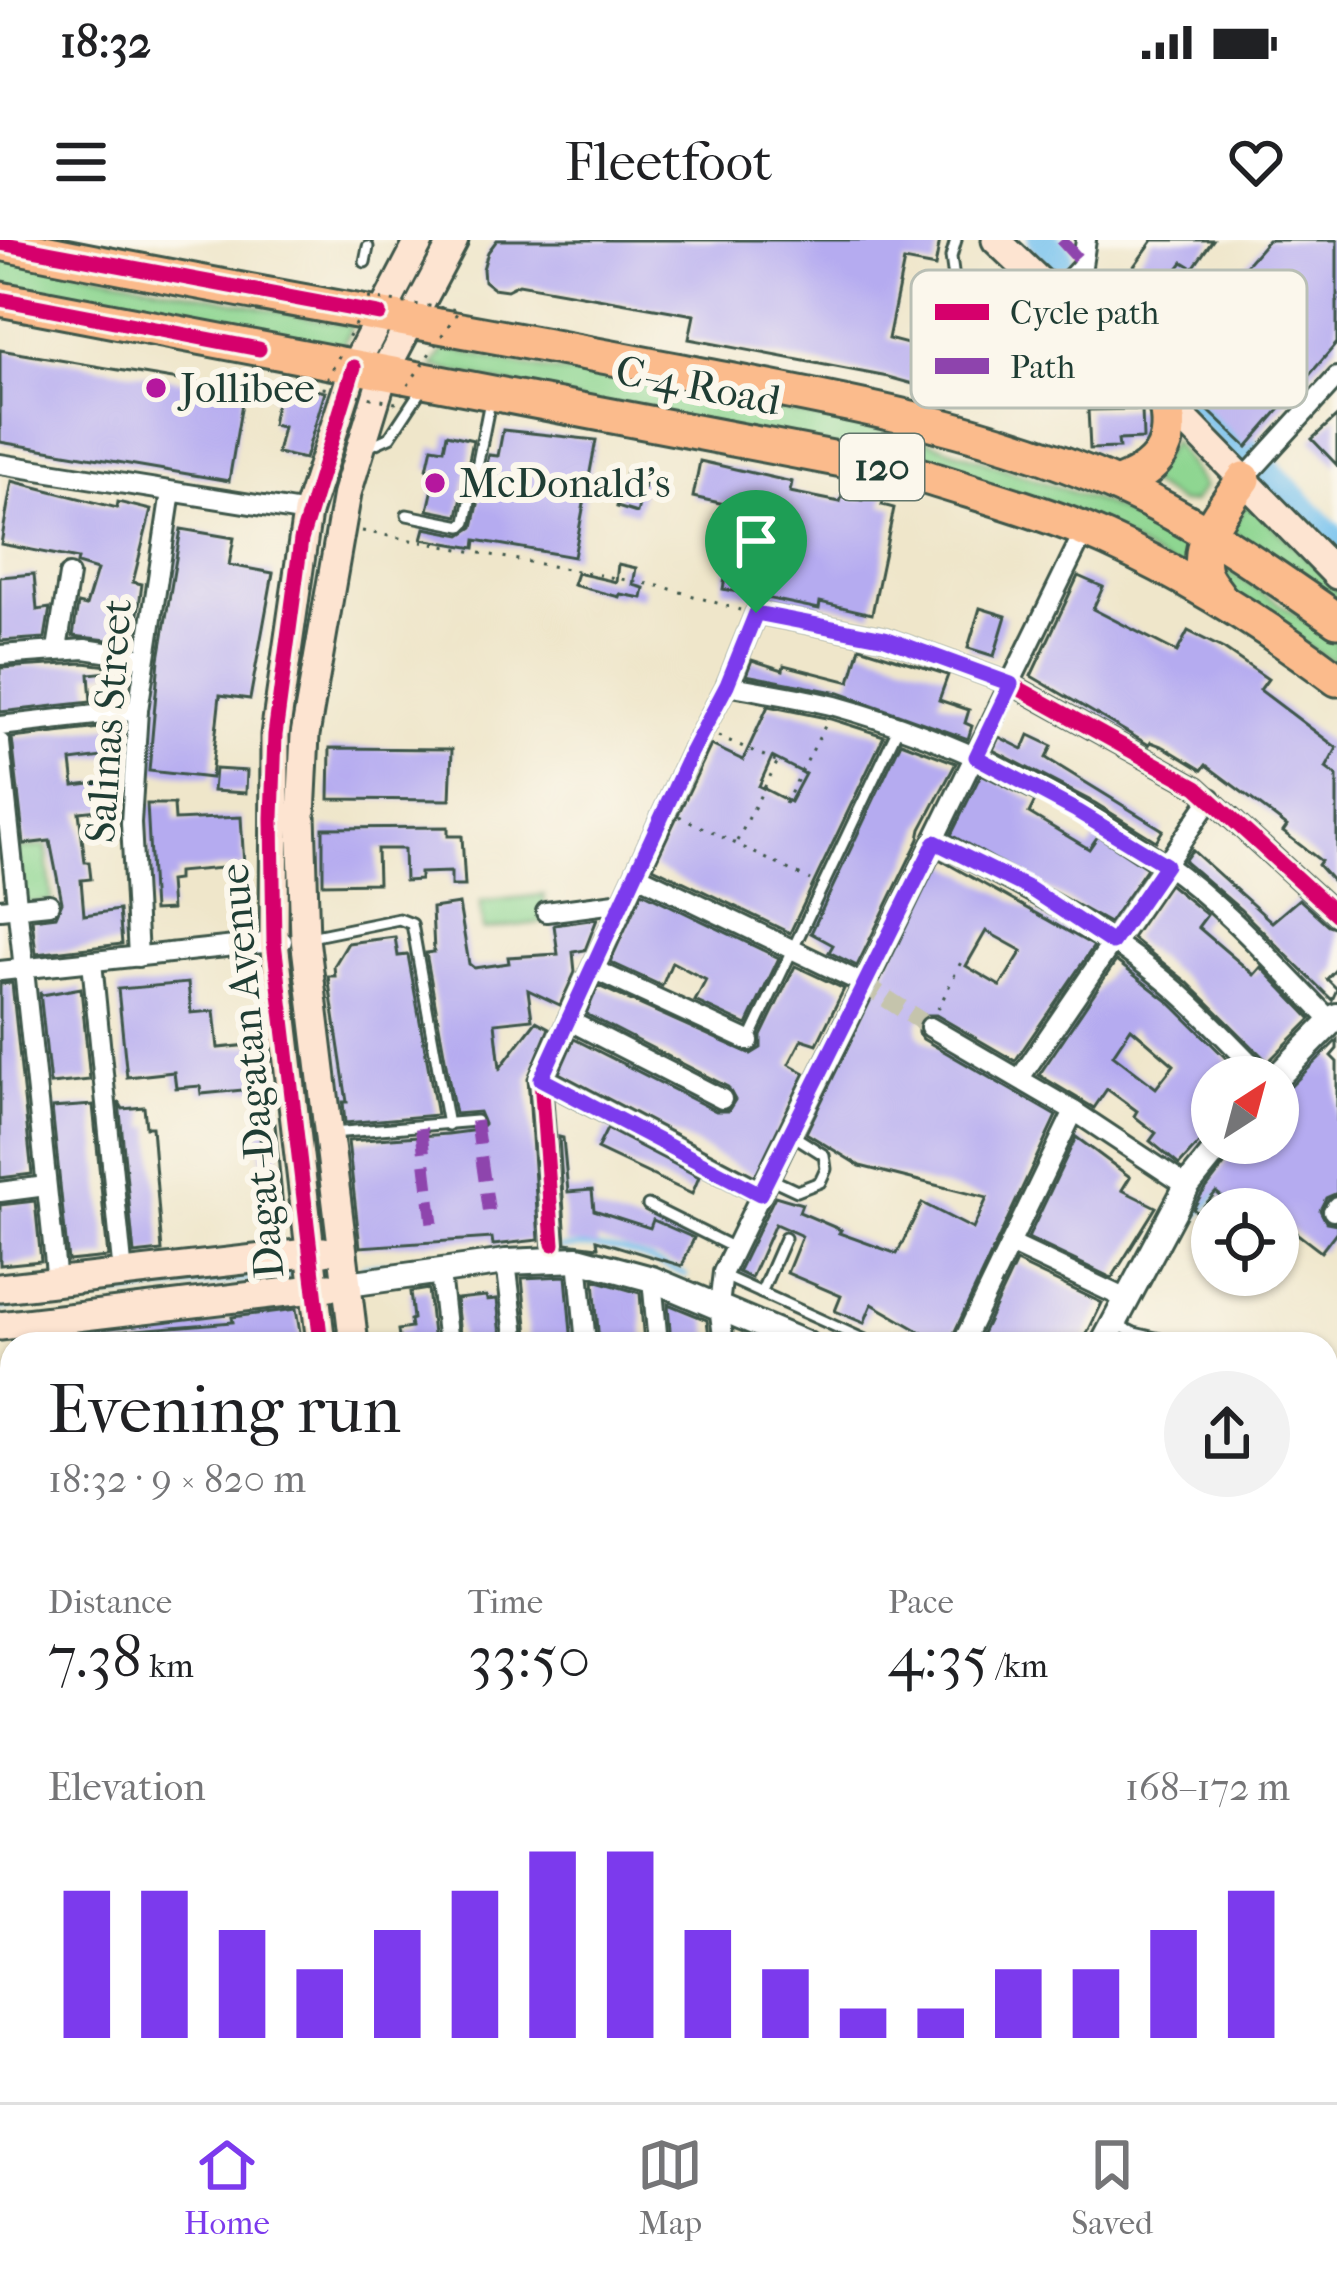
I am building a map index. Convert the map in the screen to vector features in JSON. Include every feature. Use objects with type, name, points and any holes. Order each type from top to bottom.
[{"type":"highway","name":"C-4 Road","points":[[15,244],[67,248],[386,310],[927,421],[1005,442],[1116,484],[1210,533],[1337,620]]},
{"type":"highway","name":"C-4 Road","points":[[0,299],[916,474],[1085,530],[1220,598],[1337,679]]},
{"type":"highway","points":[[1116,484],[1140,477],[1166,445],[1172,427],[1167,408]]},
{"type":"highway","points":[[1220,598],[1204,574],[1204,550],[1244,479]]},
{"type":"main road","name":"Dagat-Dagatan Avenue","points":[[320,1332],[274,942],[275,735],[307,514],[369,369],[386,310],[421,240]]},
{"type":"main road","name":"Dagat-Dagatan Avenue","points":[[386,310],[454,240]]},
{"type":"main road","points":[[997,240],[1028,270]]},
{"type":"main road","name":"Dagat-Dagatan Avenue","points":[[353,1332],[305,938],[301,815],[305,735],[339,520],[360,451],[369,369]]},
{"type":"main road","points":[[1172,408],[1337,574]]},
{"type":"main road","points":[[0,1288],[342,1250]]},
{"type":"main road","points":[[0,1326],[62,1331],[348,1284]]},
{"type":"street","points":[[1078,270],[1086,240]]},
{"type":"street","points":[[1244,479],[1337,377]]},
{"type":"street","points":[[0,464],[307,514]]},
{"type":"street","name":"Salinas Street","points":[[138,956],[131,823],[137,710],[171,492]]},
{"type":"street","points":[[722,1332],[722,1275],[734,1248],[1085,530]]},
{"type":"street","points":[[58,650],[69,575]]},
{"type":"street","points":[[553,1244],[541,1079],[665,809],[706,731],[756,613],[885,638],[1011,684],[1211,798],[1337,915]]},
{"type":"street","points":[[0,655],[58,650],[142,658]]},
{"type":"street","points":[[727,685],[835,706],[976,757],[1166,865],[1243,930],[1334,1018],[1297,1056]]},
{"type":"street","points":[[0,726],[137,710]]},
{"type":"street","points":[[0,743],[9,908],[23,969],[57,1282]]},
{"type":"street","points":[[1020,1078],[1211,798]]},
{"type":"street","points":[[935,842],[1030,889],[1112,943],[1177,991],[1243,1056]]},
{"type":"street","points":[[636,874],[864,984]]},
{"type":"street","points":[[546,912],[623,902]]},
{"type":"street","points":[[9,908],[49,904]]},
{"type":"street","points":[[0,971],[305,938]]},
{"type":"street","points":[[92,962],[123,1275]]},
{"type":"street","points":[[593,969],[748,1041]]},
{"type":"street","points":[[568,1020],[722,1099]]},
{"type":"street","points":[[930,1027],[1074,1111],[1186,1186]]},
{"type":"street","points":[[541,1079],[765,1186]]},
{"type":"street","points":[[968,1332],[1074,1111]]},
{"type":"street","points":[[1010,1244],[1114,1322],[1186,1186],[1204,1164]]},
{"type":"street","points":[[0,1192],[46,1186]]},
{"type":"street","points":[[348,1284],[506,1262],[578,1259],[652,1279],[779,1332]]},
{"type":"street","points":[[578,1259],[585,1332]]},
{"type":"street","points":[[506,1262],[515,1332]]},
{"type":"street","points":[[440,1273],[447,1332]]},
{"type":"street","points":[[652,1279],[657,1332]]},
{"type":"lane","points":[[953,270],[956,240]]},
{"type":"lane","points":[[365,262],[368,248]]},
{"type":"lane","points":[[360,451],[390,437],[426,381]]},
{"type":"lane","points":[[406,515],[462,526],[466,522],[491,394]]},
{"type":"lane","points":[[748,1041],[898,728]]},
{"type":"lane","points":[[305,938],[399,920],[412,924],[448,1125]]},
{"type":"lane","points":[[328,1133],[476,1120]]},
{"type":"lane","points":[[765,1186],[797,1191],[820,1182],[826,1169],[824,1154],[791,1134]]},
{"type":"lane","points":[[648,1205],[734,1248]]},
{"type":"lane","points":[[761,1293],[785,1238]]},
{"type":"lane","points":[[722,1275],[847,1332]]},
{"type":"path","points":[[386,310],[459,310],[396,403],[323,388],[386,310]]},
{"type":"path","points":[[339,520],[356,530],[664,587],[756,613]]},
{"type":"path","points":[[785,804],[835,706]]},
{"type":"path","points":[[706,731],[779,759],[736,844]]},
{"type":"path","points":[[665,809],[823,886]]},
{"type":"path","points":[[930,1027],[962,960]]},
{"type":"green space","points":[[0,254],[352,326],[341,348],[0,285]]},
{"type":"green space","points":[[445,348],[919,438],[1105,504],[1197,550],[1337,641],[1337,664],[1097,523],[433,367]]},
{"type":"green space","points":[[1173,441],[1204,487],[1193,502],[1180,503],[1145,481]]},
{"type":"green space","points":[[1248,502],[1337,587],[1337,603],[1230,531]]},
{"type":"green space","points":[[46,846],[52,901],[21,904],[15,849]]},
{"type":"green space","points":[[544,895],[547,922],[483,930],[480,902]]},
{"type":"building","points":[[497,240],[940,240],[935,267],[904,261],[888,339],[911,345],[911,383],[689,339],[694,315],[519,284],[507,290],[493,288],[484,281],[488,252]]},
{"type":"building","points":[[1153,240],[1213,240],[1193,268],[1183,262],[1177,270],[1131,270]]},
{"type":"building","points":[[1268,240],[1337,240],[1337,343],[1307,378],[1307,270],[1242,270]]},
{"type":"building","points":[[0,350],[244,391],[229,481],[0,442]]},
{"type":"building","points":[[275,381],[325,392],[305,459],[277,453],[283,427],[272,425]]},
{"type":"building","points":[[1206,408],[1281,408],[1247,447]]},
{"type":"building","points":[[1142,409],[1143,439],[1118,440],[1119,448],[1090,449],[1088,410]]},
{"type":"building","points":[[1337,416],[1337,465],[1312,439]]},
{"type":"building","points":[[503,430],[596,440],[574,557],[476,540],[475,548],[422,539],[425,528],[461,535],[473,527],[489,455],[498,456]]},
{"type":"building","points":[[447,434],[473,440],[458,516],[428,510],[437,471],[427,469],[432,447],[444,449]]},
{"type":"building","points":[[700,461],[792,482],[790,492],[840,502],[842,496],[862,500],[866,486],[886,490],[882,505],[894,508],[872,614],[820,602],[819,609],[723,589],[738,507],[693,497]]},
{"type":"building","points":[[627,468],[647,473],[637,513],[617,507]]},
{"type":"building","points":[[12,481],[117,508],[118,502],[151,510],[133,582],[142,584],[134,643],[73,636],[78,604],[86,606],[97,570],[77,564],[78,559],[1,544]]},
{"type":"building","points":[[181,529],[234,538],[229,565],[273,573],[250,699],[220,695],[211,778],[149,771],[159,659]]},
{"type":"building","points":[[618,564],[636,568],[633,585],[644,588],[642,598],[573,585],[577,573],[616,582]]},
{"type":"building","points":[[34,574],[37,610],[50,608],[45,638],[0,641],[0,577]]},
{"type":"building","points":[[1078,576],[1103,587],[1093,609],[1177,652],[1188,631],[1224,649],[1268,679],[1260,690],[1337,748],[1326,768],[1337,776],[1337,886],[1318,865],[1321,861],[1283,832],[1287,826],[1206,765],[1202,770],[1164,747],[1149,745],[1031,676]]},
{"type":"building","points":[[980,608],[1006,616],[994,656],[968,648]]},
{"type":"building","points":[[860,647],[948,675],[939,700],[969,710],[968,739],[839,693],[746,675],[752,660],[850,682]]},
{"type":"building","points":[[108,666],[108,672],[89,674],[91,702],[0,712],[0,668]]},
{"type":"building","points":[[768,706],[884,736],[790,933],[653,867],[711,745],[743,760]],"holes":[[[772,757],[805,774],[790,802],[759,786]]]},
{"type":"building","points":[[117,726],[118,755],[71,761],[74,786],[114,781],[117,808],[79,812],[91,879],[81,880],[84,915],[119,910],[122,944],[36,954],[32,919],[56,916],[62,902],[50,841],[24,844],[12,738]]},
{"type":"building","points":[[1029,735],[1052,746],[1046,758],[1163,830],[1156,841],[993,750],[999,737],[1023,749]]},
{"type":"building","points":[[901,742],[956,763],[857,966],[829,952],[833,945],[811,933]]},
{"type":"building","points":[[330,748],[452,749],[450,800],[329,799]]},
{"type":"building","points":[[215,769],[247,771],[246,793],[213,791]]},
{"type":"building","points":[[981,774],[1035,801],[1029,813],[1089,849],[1098,836],[1147,868],[1109,923],[951,835]]},
{"type":"building","points":[[147,804],[174,804],[175,820],[241,817],[244,866],[177,872],[177,880],[169,881],[171,910],[153,911]]},
{"type":"building","points":[[448,827],[448,836],[462,836],[465,886],[451,886],[451,872],[420,873],[420,880],[405,881],[404,849],[377,849],[378,883],[323,884],[323,828]]},
{"type":"building","points":[[1192,850],[1272,922],[1299,899],[1337,928],[1337,968],[1327,979],[1337,989],[1332,1000],[1184,861]]},
{"type":"building","points":[[939,859],[1094,946],[1015,1061],[936,1015],[924,1015],[918,1021],[923,1039],[1056,1116],[955,1332],[921,1332],[872,1304],[864,1323],[835,1311],[841,1296],[787,1273],[802,1236],[775,1224],[751,1278],[738,1272],[775,1196],[802,1204],[799,1212],[841,1230],[839,1233],[897,1254],[922,1203],[973,1229],[987,1198],[860,1166],[806,1133]],"holes":[[[986,931],[1022,951],[1000,986],[966,966]]]},
{"type":"building","points":[[1169,884],[1207,915],[1198,927],[1254,975],[1261,967],[1311,1019],[1274,1056],[1262,1056],[1187,982],[1132,938]]},
{"type":"building","points":[[642,892],[779,958],[747,1025],[695,1001],[706,980],[672,962],[662,986],[610,962]]},
{"type":"building","points":[[459,904],[469,964],[474,968],[509,963],[508,957],[558,954],[554,925],[597,919],[585,950],[573,952],[575,972],[560,1005],[528,990],[532,1019],[495,1023],[500,1068],[536,1021],[549,1028],[528,1078],[539,1240],[493,1245],[492,1238],[360,1247],[348,1141],[448,1134],[478,1130],[484,1124],[479,1112],[455,1114],[426,953],[434,952],[432,908]]},
{"type":"building","points":[[395,937],[398,956],[408,955],[437,1115],[345,1123],[343,1102],[347,1102],[328,976],[335,976],[334,966],[348,943]]},
{"type":"building","points":[[1116,961],[1169,1002],[1224,1056],[1191,1056],[1191,1152],[1179,1165],[1150,1141],[1156,1133],[1134,1116],[1137,1111],[1107,1089],[1094,1108],[1039,1075]],"holes":[[[1131,1028],[1174,1065],[1156,1088],[1113,1055]]]},
{"type":"building","points":[[795,966],[844,989],[817,1044],[802,1039],[789,1064],[805,1073],[755,1176],[559,1073],[574,1039],[716,1111],[728,1111],[735,1100],[728,1087],[586,1014],[598,986],[751,1054],[761,1048],[761,1036]]},
{"type":"building","points":[[12,983],[32,1174],[0,1178],[0,984]]},
{"type":"building","points":[[188,983],[191,1013],[214,1011],[218,1048],[260,1044],[264,1088],[201,1094],[200,1086],[176,1088],[174,1072],[127,1077],[118,989]]},
{"type":"building","points":[[81,988],[90,1080],[50,1084],[40,992]]},
{"type":"building","points":[[1337,1040],[1331,1056],[1337,1062],[1337,1193],[1326,1198],[1320,1210],[1326,1222],[1337,1224],[1337,1231],[1321,1252],[1299,1235],[1299,1188],[1206,1188],[1225,1164],[1299,1164],[1299,1078]]},
{"type":"building","points":[[119,1102],[123,1109],[144,1107],[146,1127],[152,1127],[162,1251],[134,1254]]},
{"type":"building","points":[[93,1105],[108,1257],[68,1261],[52,1108]]},
{"type":"building","points":[[275,1124],[283,1208],[267,1210],[259,1126]]},
{"type":"building","points":[[607,1129],[699,1177],[692,1194],[597,1149]]},
{"type":"building","points":[[559,1137],[563,1138],[568,1192],[592,1190],[594,1210],[650,1228],[653,1220],[694,1238],[682,1266],[597,1240],[598,1247],[566,1243]]},
{"type":"building","points":[[1076,1137],[1130,1177],[1122,1190],[1156,1207],[1112,1278],[1028,1238]]},
{"type":"building","points":[[35,1201],[41,1261],[0,1265],[0,1205]]},
{"type":"building","points":[[1016,1262],[1102,1303],[1088,1332],[983,1332]]},
{"type":"building","points":[[566,1276],[571,1332],[528,1332],[522,1278]]},
{"type":"building","points":[[594,1280],[640,1293],[643,1332],[598,1332]]},
{"type":"building","points":[[428,1289],[433,1332],[398,1332],[411,1328],[410,1292]]},
{"type":"building","points":[[456,1299],[497,1299],[501,1332],[460,1332]]},
{"type":"building","points":[[668,1304],[707,1320],[708,1332],[670,1332]]},
{"type":"building","points":[[296,1309],[300,1332],[113,1332],[233,1322],[232,1317]]},
{"type":"waterway","points":[[1043,240],[1058,255]]},
{"type":"waterway","points":[[1206,408],[1337,544]]},
{"type":"waterway","points":[[1127,1332],[1185,1216],[1191,1216]]},
{"type":"waterway","points":[[560,1248],[625,1252],[686,1275]]},
{"type":"waterway","points":[[363,1266],[447,1258]]},
{"type":"waterway","points":[[0,1308],[291,1275]]},
{"type":"waterway","points":[[753,1306],[800,1329]]},
{"type":"tunnel","points":[[864,984],[930,1027]]},
{"type":"marked path","points":[[1061,240],[1083,264]]},
{"type":"marked path","points":[[476,1121],[489,1211]]},
{"type":"marked path","points":[[421,1128],[433,1228]]},
{"type":"cycle path","points":[[0,243],[379,314]]},
{"type":"cycle path","points":[[0,299],[259,349]]},
{"type":"cycle path","points":[[320,1332],[274,942],[272,818],[275,735],[301,540],[354,367]]},
{"type":"cycle path","points":[[553,1244],[541,1079],[727,685],[756,613],[885,638],[1011,684],[1197,787],[1337,915]]},
{"type":"place","name":"Jollibee","points":[[156,388]]},
{"type":"place","name":"McDonald's","points":[[435,483]]},
{"type":"route","points":[[756,613],[885,638],[1011,684],[976,757],[1166,865],[1112,943],[1030,889],[935,842],[760,1194],[541,1079],[691,753],[706,731],[756,613]]}]
